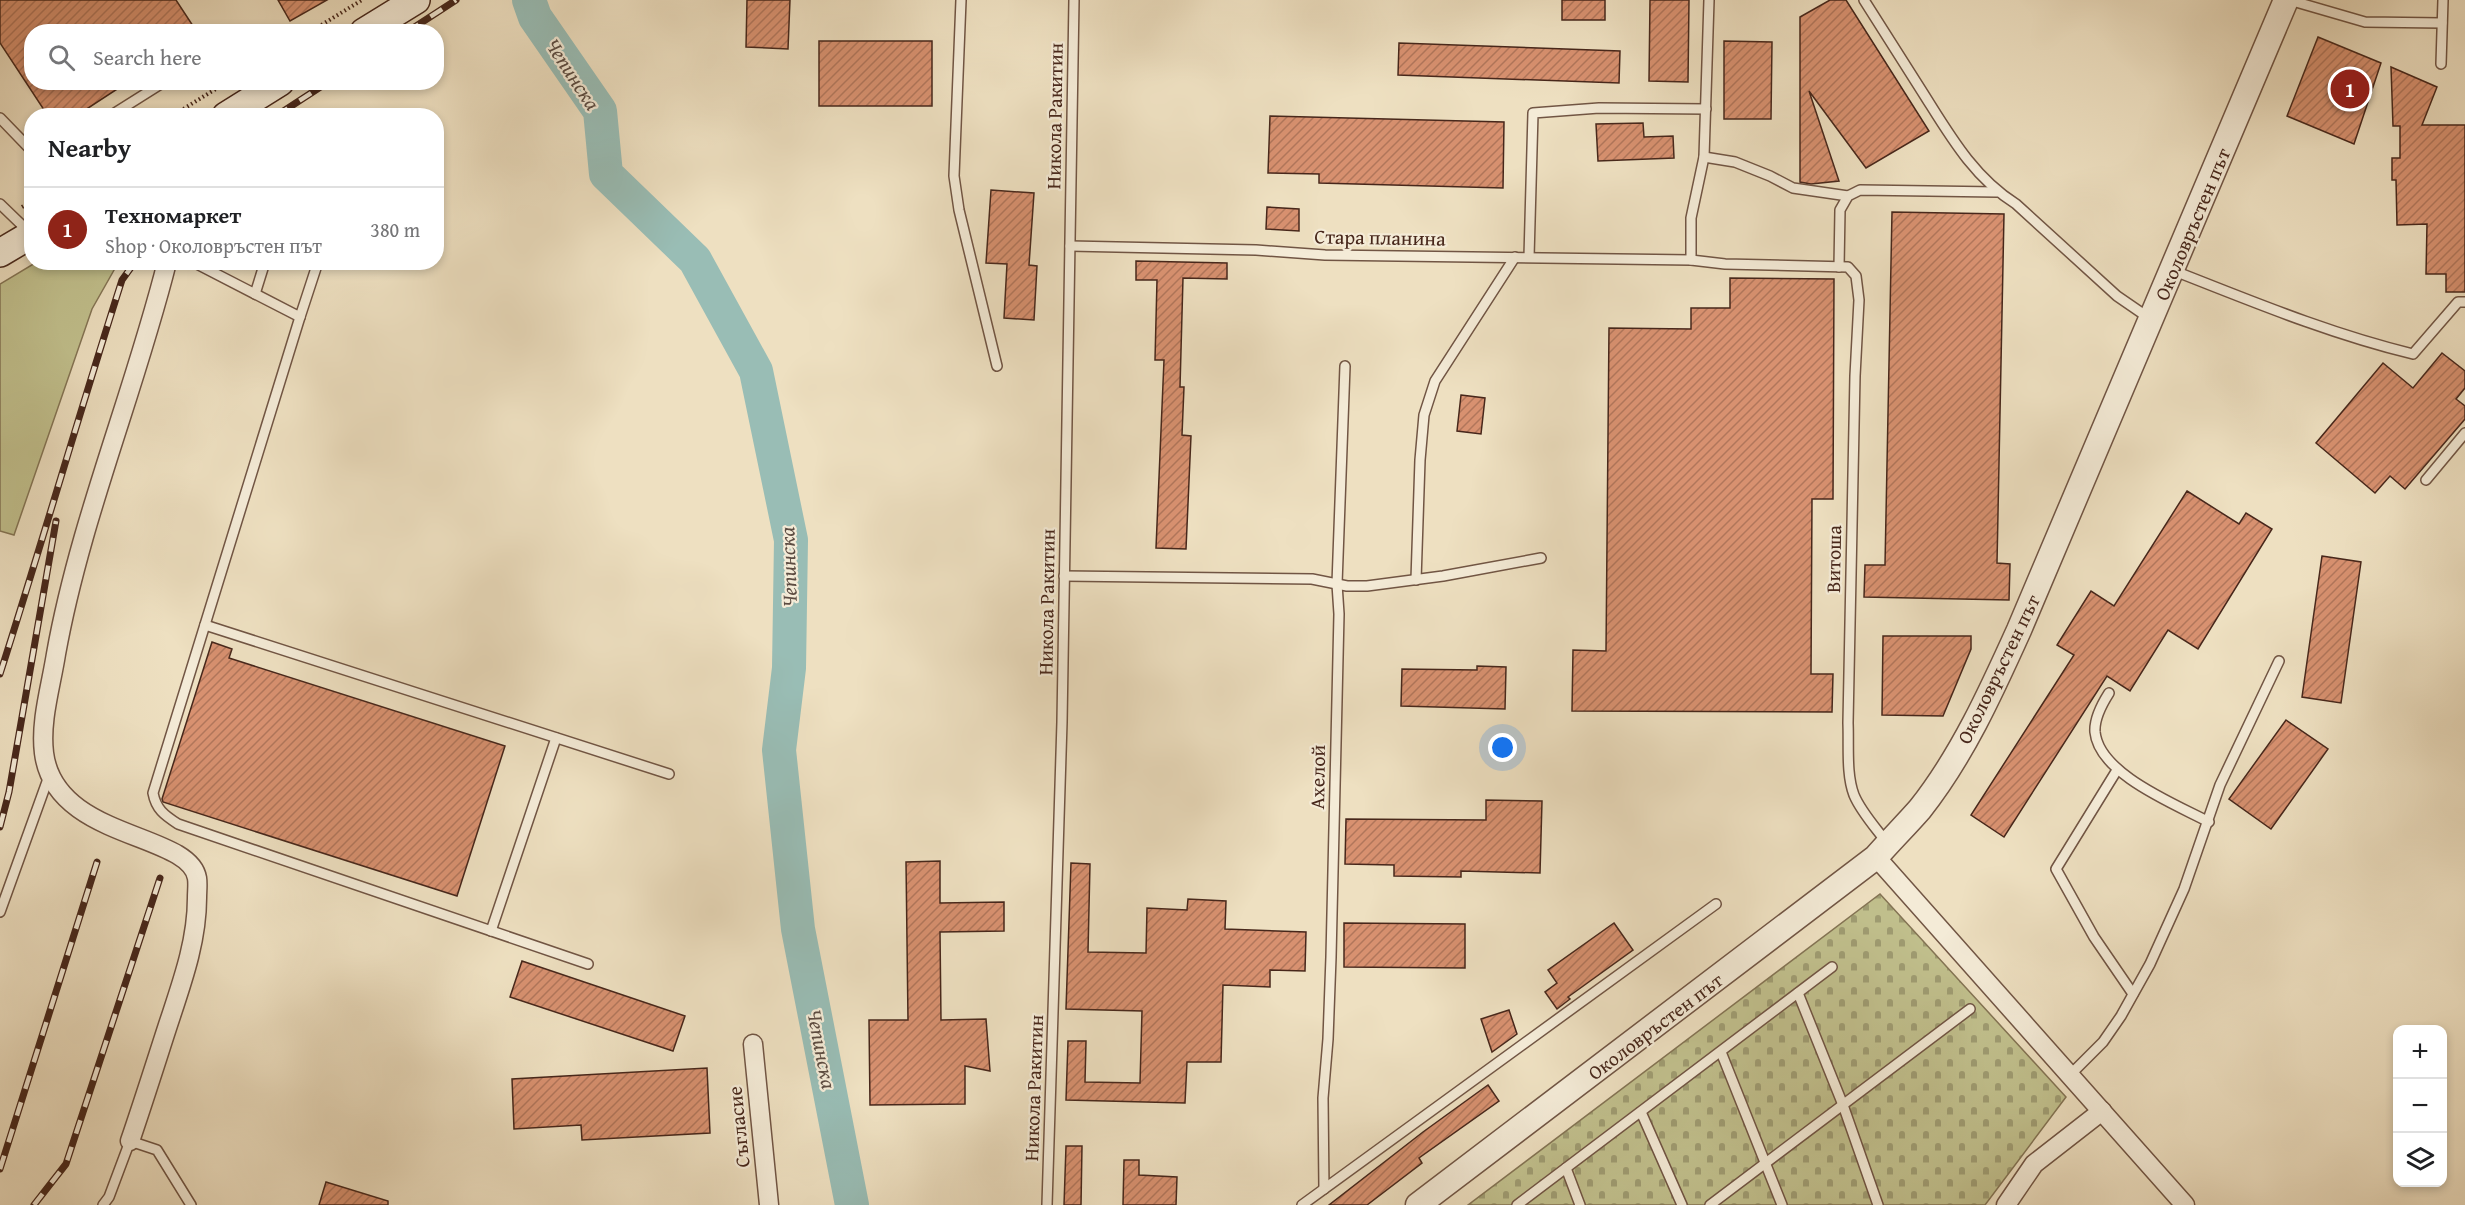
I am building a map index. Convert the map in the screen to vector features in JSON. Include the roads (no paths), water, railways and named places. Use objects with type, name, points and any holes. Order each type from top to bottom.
[{"type":"main road","points":[[377,24],[416,0]]},
{"type":"main road","points":[[239,108],[267,90]]},
{"type":"street","name":"Околовръстен път","points":[[1418,1205],[1882,850],[1920,808],[1956,755],[1989,696],[2288,0]]},
{"type":"street","points":[[130,1141],[189,962],[197,921],[197,878],[191,863],[175,852],[120,831],[72,803],[60,792],[44,754],[44,736],[69,587],[165,270]]},
{"type":"street","points":[[1882,850],[2070,1075],[2185,1205]]},
{"type":"street","name":"Съгласие","points":[[753,1044],[769,1205]]},
{"type":"street","points":[[2006,1205],[2034,1164],[2102,1111]]},
{"type":"lane","points":[[961,0],[954,176],[959,210],[997,366]]},
{"type":"lane","name":"Никола Ракитин","points":[[1047,1205],[1064,576],[1074,0]]},
{"type":"lane","points":[[1691,260],[1691,218],[1704,157],[1709,0]]},
{"type":"lane","points":[[1864,0],[1958,148],[1997,192],[2016,204],[2117,296],[2151,319]]},
{"type":"lane","points":[[2288,0],[2365,22],[2442,23]]},
{"type":"lane","points":[[2441,64],[2443,0]]},
{"type":"lane","points":[[123,108],[151,90]]},
{"type":"lane","points":[[1529,257],[1533,113],[1599,108],[1706,109]]},
{"type":"lane","points":[[0,118],[24,143]]},
{"type":"lane","points":[[1704,157],[1735,162],[1793,188],[1848,196]]},
{"type":"lane","points":[[1844,267],[1840,210],[1848,196],[1860,190],[1997,192]]},
{"type":"lane","points":[[0,204],[16,241]]},
{"type":"lane","name":"Стара планина","points":[[1070,246],[1256,250],[1325,255],[1691,260],[1725,264],[1844,267]]},
{"type":"lane","points":[[1416,580],[1420,460],[1424,415],[1435,381],[1515,257]]},
{"type":"lane","name":"Витоша","points":[[1844,267],[1856,276],[1859,300],[1855,388],[1849,772],[1854,795],[1869,820],[1882,850]]},
{"type":"lane","points":[[208,270],[300,317]]},
{"type":"lane","points":[[255,294],[262,270]]},
{"type":"lane","points":[[315,270],[153,793],[155,804],[164,815],[178,824],[588,964]]},
{"type":"lane","points":[[2172,270],[2371,344],[2413,354],[2458,302],[2465,302]]},
{"type":"lane","name":"Ахелой","points":[[1324,1189],[1323,1098],[1331,969],[1339,614],[1337,585],[1345,366]]},
{"type":"lane","points":[[2426,480],[2465,433]]},
{"type":"lane","points":[[1064,576],[1312,579],[1337,585],[1367,586],[1416,580],[1541,558]]},
{"type":"lane","points":[[205,625],[669,774]]},
{"type":"lane","points":[[2070,1075],[2103,1042],[2150,964],[2184,889],[2220,785],[2279,661]]},
{"type":"lane","points":[[2109,693],[2099,709],[2095,731],[2100,748],[2117,770],[2209,822]]},
{"type":"lane","points":[[491,931],[556,738]]},
{"type":"lane","points":[[2117,770],[2056,869],[2094,937],[2133,994]]},
{"type":"lane","points":[[0,912],[50,772]]},
{"type":"lane","points":[[1302,1205],[1716,904]]},
{"type":"lane","points":[[1516,1205],[1832,967]]},
{"type":"lane","points":[[1798,993],[1843,1105],[1878,1205]]},
{"type":"lane","points":[[1710,1205],[1970,1009]]},
{"type":"lane","points":[[1721,1052],[1782,1205]]},
{"type":"lane","points":[[1641,1112],[1682,1205]]},
{"type":"lane","points":[[103,1205],[109,1197],[130,1141],[158,1150],[191,1205]]},
{"type":"lane","points":[[1566,1168],[1580,1205]]},
{"type":"waterway","name":"Чепинска","points":[[529,0],[535,17],[600,111],[606,174],[695,260],[756,371],[791,540],[789,668],[779,750],[798,929],[852,1205]]},
{"type":"railway","points":[[419,24],[456,0]]},
{"type":"railway","points":[[288,108],[316,90]]},
{"type":"railway","points":[[0,674],[122,280],[129,270]]},
{"type":"railway","points":[[0,827],[9,792],[56,521]]},
{"type":"railway","points":[[0,1169],[97,862]]},
{"type":"railway","points":[[34,1205],[66,1164],[160,878]]},
{"type":"place","name":"Техномаркет","points":[[2350,89]]}]
